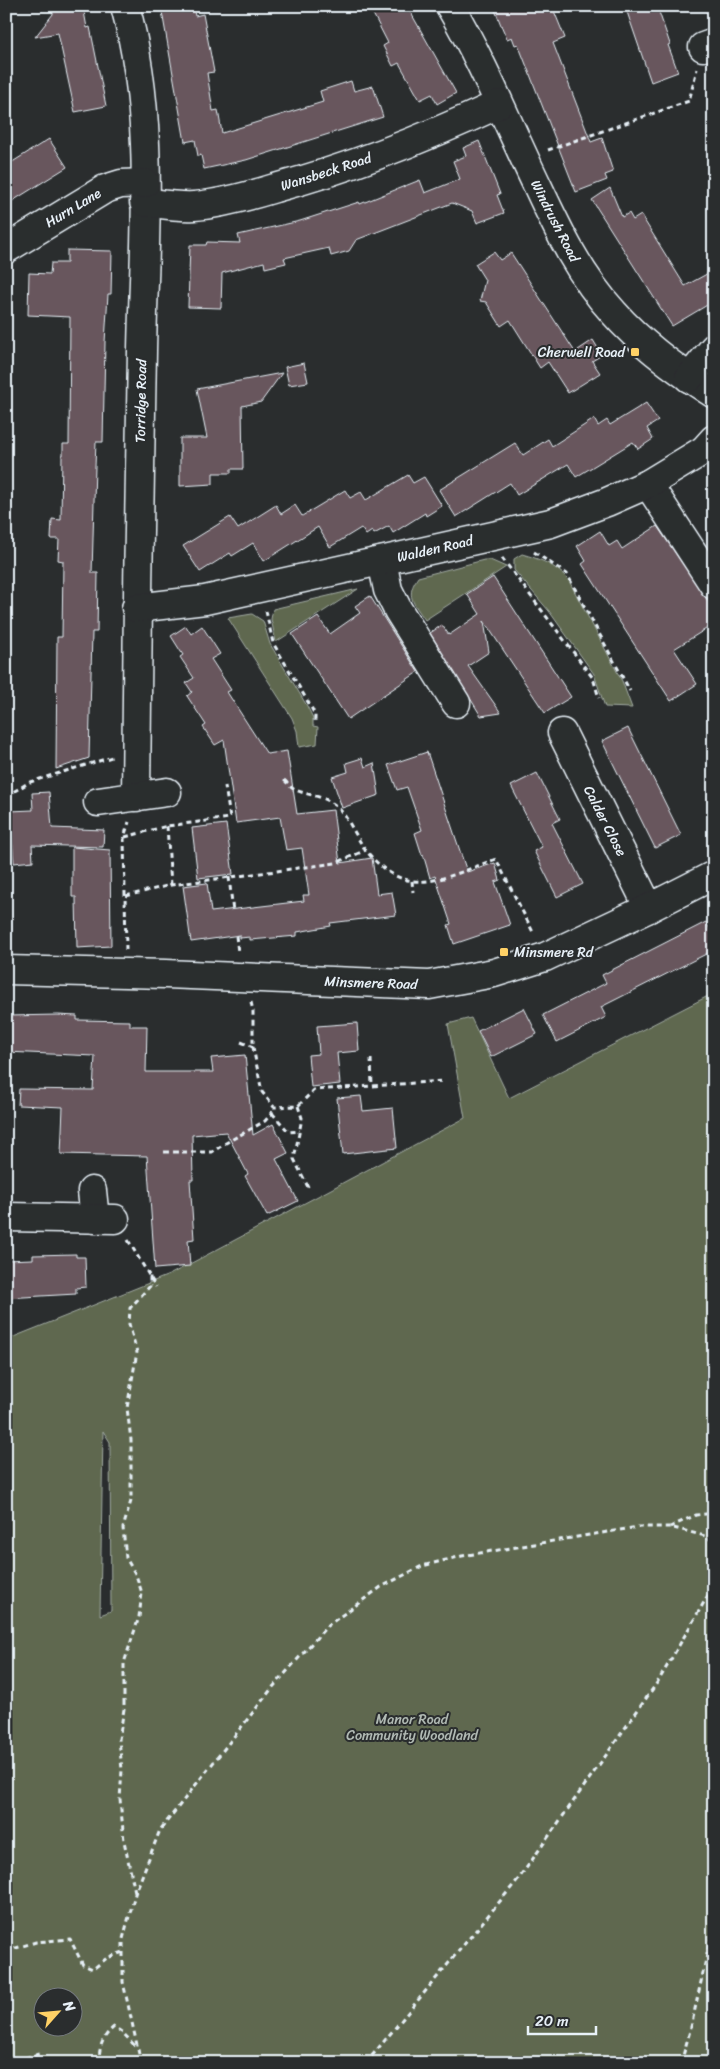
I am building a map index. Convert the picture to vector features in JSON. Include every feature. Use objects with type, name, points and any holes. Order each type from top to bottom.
[{"type":"street","name":"Torridge Road","points":[[125,6],[130,25],[145,118],[136,608],[136,797]]},
{"type":"street","name":"Windrush Road","points":[[450,6],[499,104],[562,238],[584,275],[613,313],[643,343],[689,378],[714,394]]},
{"type":"street","name":"Wansbeck Road","points":[[145,193],[193,206],[262,192],[313,178],[391,151],[499,104]]},
{"type":"street","name":"Hurn Lane","points":[[6,249],[105,188],[121,184],[145,193]]},
{"type":"street","points":[[689,378],[714,348]]},
{"type":"street","name":"Walden Road","points":[[136,608],[205,600],[551,523],[648,484],[704,450],[714,439]]},
{"type":"street","points":[[648,484],[714,585]]},
{"type":"street","points":[[382,561],[388,590],[398,610],[456,703]]},
{"type":"street","name":"Calder Close","points":[[562,733],[649,908]]},
{"type":"street","points":[[98,802],[167,792]]},
{"type":"street","name":"Minsmere Road","points":[[6,970],[429,985],[494,973],[546,957],[714,875]]},
{"type":"street","points":[[6,1218],[105,1219],[92,1190]]},
{"type":"path","points":[[524,158],[688,101],[709,45]]},
{"type":"path","points":[[496,536],[568,574],[630,690]]},
{"type":"path","points":[[496,536],[546,614],[593,678],[599,698]]},
{"type":"path","points":[[262,588],[273,643],[311,707],[315,715],[316,724]]},
{"type":"path","points":[[6,796],[30,782],[136,749]]},
{"type":"path","points":[[284,780],[293,788],[317,795],[336,805],[366,850],[389,874],[412,881],[432,882],[496,859],[546,957]]},
{"type":"path","points":[[124,837],[167,826],[230,818],[226,786]]},
{"type":"path","points":[[126,973],[124,837],[136,797]]},
{"type":"path","points":[[167,826],[170,885]]},
{"type":"path","points":[[126,896],[170,885],[336,863],[366,850]]},
{"type":"path","points":[[229,877],[233,912]]},
{"type":"path","points":[[412,881],[413,892]]},
{"type":"path","points":[[236,936],[243,978],[254,1011],[254,1047],[262,1092],[274,1107]]},
{"type":"path","points":[[241,1042],[254,1047]]},
{"type":"path","points":[[371,1059],[372,1086]]},
{"type":"path","points":[[274,1107],[298,1106],[314,1090],[443,1081]]},
{"type":"path","points":[[298,1106],[302,1118],[294,1159],[309,1189]]},
{"type":"path","points":[[164,1152],[212,1152],[265,1121],[272,1113],[274,1107]]},
{"type":"path","points":[[272,1113],[289,1132],[300,1131]]},
{"type":"path","points":[[105,1219],[150,1275],[156,1287]]},
{"type":"path","points":[[135,1894],[124,1842],[120,1799],[122,1770],[119,1739],[124,1709],[124,1663],[139,1617],[142,1593],[136,1575],[126,1558],[123,1528],[131,1501],[131,1440],[127,1408],[137,1352],[129,1324],[130,1308],[150,1286],[150,1275]]},
{"type":"path","points":[[670,1527],[696,1515],[714,1513]]},
{"type":"path","points":[[141,2063],[123,1982],[123,1939],[135,1894],[160,1830],[267,1695],[327,1626],[381,1587],[422,1566],[462,1556],[638,1527],[670,1527],[705,1536],[714,1542]]},
{"type":"path","points":[[366,2063],[520,1877],[659,1680],[714,1585]]},
{"type":"path","points":[[681,2063],[714,1923]]},
{"type":"path","points":[[6,1952],[36,1942],[70,1939],[83,1965],[92,1969],[107,1958],[123,1952]]},
{"type":"path","points":[[99,2063],[99,2054],[104,2036],[114,2027],[123,2033],[139,2050]]},
{"type":"path","points":[[8,2063],[42,2053]]},
{"type":"green space","points":[[522,554],[547,563],[568,579],[622,681],[632,708],[605,707],[594,674],[549,611],[514,570],[514,559]]},
{"type":"green space","points":[[490,560],[506,567],[425,620],[414,603],[411,594],[418,577]]},
{"type":"green space","points":[[358,589],[276,642],[271,619],[273,609]]},
{"type":"green space","points":[[252,614],[263,621],[270,644],[307,706],[313,718],[313,726],[318,727],[317,744],[299,747],[297,731],[292,718],[228,618]]},
{"type":"green space","name":"Manor Road Community Woodland","points":[[714,993],[714,2063],[6,2063],[6,1340],[169,1275],[465,1118],[448,1024],[471,1018],[509,1098]],"holes":[[[103,1431],[110,1442],[111,1611],[100,1615]]]},
{"type":"building","points":[[52,6],[83,6],[87,28],[90,27],[106,106],[75,112],[58,33],[35,37],[53,14]]},
{"type":"building","points":[[161,6],[193,6],[195,16],[203,14],[214,72],[207,73],[213,111],[218,110],[222,133],[323,102],[320,91],[351,81],[354,91],[373,86],[383,117],[246,160],[204,169],[201,155],[198,156],[195,140],[185,142]]},
{"type":"building","points":[[369,6],[407,6],[456,93],[437,104],[432,94],[420,100],[399,63],[393,66],[383,46],[388,43]]},
{"type":"building","points":[[505,6],[552,6],[565,38],[553,43],[591,142],[602,138],[613,172],[605,175],[607,180],[576,192],[518,44],[515,45],[512,37],[507,39],[495,10]]},
{"type":"building","points":[[625,6],[657,6],[678,72],[651,82]]},
{"type":"building","points":[[49,139],[67,167],[6,205],[6,166]]},
{"type":"building","points":[[479,141],[500,194],[497,195],[504,213],[477,223],[472,211],[452,203],[356,240],[349,251],[331,256],[329,248],[284,258],[286,263],[265,268],[264,262],[222,273],[221,308],[188,307],[190,245],[206,245],[207,242],[240,243],[238,235],[300,221],[359,202],[360,204],[420,180],[425,193],[460,179],[453,161],[466,156],[463,148]]},
{"type":"building","points":[[610,188],[622,217],[629,213],[633,220],[641,215],[685,286],[714,270],[714,301],[672,326],[592,200]]},
{"type":"building","points":[[67,250],[112,251],[111,294],[108,294],[105,342],[103,442],[96,442],[92,573],[98,573],[97,632],[92,632],[89,758],[56,769],[57,637],[62,637],[63,561],[58,560],[59,539],[51,539],[52,519],[61,520],[63,444],[69,444],[70,317],[28,315],[29,273],[50,274],[51,263],[67,263]]},
{"type":"building","points":[[494,252],[500,260],[511,253],[575,352],[593,340],[602,355],[592,361],[600,373],[568,393],[548,362],[540,368],[510,320],[501,326],[486,302],[480,301],[485,280],[475,264]]},
{"type":"building","points":[[304,363],[308,382],[289,385],[285,367]]},
{"type":"building","points":[[282,373],[261,402],[242,406],[243,469],[231,469],[231,473],[213,473],[213,484],[180,486],[180,438],[207,438],[197,389]]},
{"type":"building","points":[[646,403],[658,421],[647,428],[653,439],[638,449],[633,442],[576,477],[568,464],[517,495],[510,483],[456,517],[439,490],[515,443],[523,455],[548,439],[552,446],[594,419],[598,426],[607,420],[610,425]]},
{"type":"building","points":[[408,475],[413,483],[424,477],[442,506],[426,516],[425,513],[393,533],[389,526],[374,534],[372,531],[366,535],[361,528],[330,547],[318,527],[264,561],[253,543],[232,556],[230,553],[200,572],[183,546],[230,517],[238,529],[276,505],[281,514],[295,505],[302,516],[345,490],[350,498],[361,492],[366,500]]},
{"type":"building","points":[[657,526],[714,610],[714,624],[674,649],[697,684],[671,701],[582,564],[586,561],[577,546],[600,531],[609,546],[617,541],[622,549]]},
{"type":"building","points":[[493,577],[571,697],[545,713],[484,621],[489,652],[468,666],[501,713],[481,716],[430,633],[442,625],[449,635],[480,614],[467,594]]},
{"type":"building","points":[[370,596],[418,672],[348,719],[292,634],[318,617],[330,634],[360,613],[355,606]]},
{"type":"building","points":[[186,626],[191,634],[202,626],[220,654],[211,659],[231,690],[227,692],[267,754],[287,751],[297,814],[333,810],[340,863],[372,858],[377,894],[392,892],[396,915],[330,923],[331,926],[297,932],[297,936],[250,940],[250,937],[240,938],[240,935],[191,942],[183,886],[207,883],[211,912],[304,901],[303,895],[309,895],[302,848],[286,850],[280,817],[236,823],[224,740],[215,745],[203,727],[206,725],[187,696],[192,692],[186,683],[194,678],[180,657],[183,655],[171,636]]},
{"type":"building","points":[[628,728],[681,835],[655,848],[602,741]]},
{"type":"building","points":[[427,752],[467,872],[495,863],[500,880],[495,882],[510,925],[454,944],[448,925],[451,924],[435,876],[430,878],[415,833],[422,830],[407,787],[397,790],[388,765]]},
{"type":"building","points":[[362,758],[365,767],[374,763],[379,795],[342,808],[332,777],[348,772],[346,763]]},
{"type":"building","points":[[537,773],[560,819],[552,823],[583,884],[557,897],[534,851],[542,847],[511,786]]},
{"type":"building","points":[[49,792],[52,828],[104,830],[103,847],[32,845],[33,861],[14,863],[10,811],[33,810],[32,793]]},
{"type":"building","points":[[226,824],[233,874],[198,878],[192,828]]},
{"type":"building","points":[[72,847],[110,850],[111,946],[77,948],[76,897],[72,897]]},
{"type":"building","points":[[706,922],[714,937],[714,950],[601,1007],[606,1017],[557,1042],[543,1015],[606,983],[602,975]]},
{"type":"building","points":[[524,1008],[537,1034],[491,1057],[478,1031]]},
{"type":"building","points":[[8,1016],[77,1016],[77,1020],[130,1021],[130,1026],[147,1026],[146,1072],[213,1072],[211,1058],[245,1055],[253,1135],[273,1124],[288,1153],[276,1159],[298,1201],[267,1216],[245,1176],[248,1174],[226,1132],[192,1135],[193,1180],[190,1180],[194,1239],[188,1240],[190,1266],[155,1269],[147,1156],[61,1154],[63,1107],[18,1105],[19,1089],[93,1090],[95,1056],[6,1052],[6,1021],[8,1021]]},
{"type":"building","points":[[357,1023],[359,1051],[337,1053],[340,1084],[311,1087],[308,1055],[319,1054],[317,1026]]},
{"type":"building","points":[[361,1096],[363,1111],[393,1108],[397,1148],[343,1154],[337,1098]]},
{"type":"building","points":[[76,1254],[76,1257],[85,1257],[86,1287],[76,1288],[76,1294],[6,1298],[6,1260],[33,1259],[33,1255]]},
{"type":"place","name":"Cherwell Road","points":[[635,352]]},
{"type":"place","name":"Minsmere Rd","points":[[504,952]]}]
